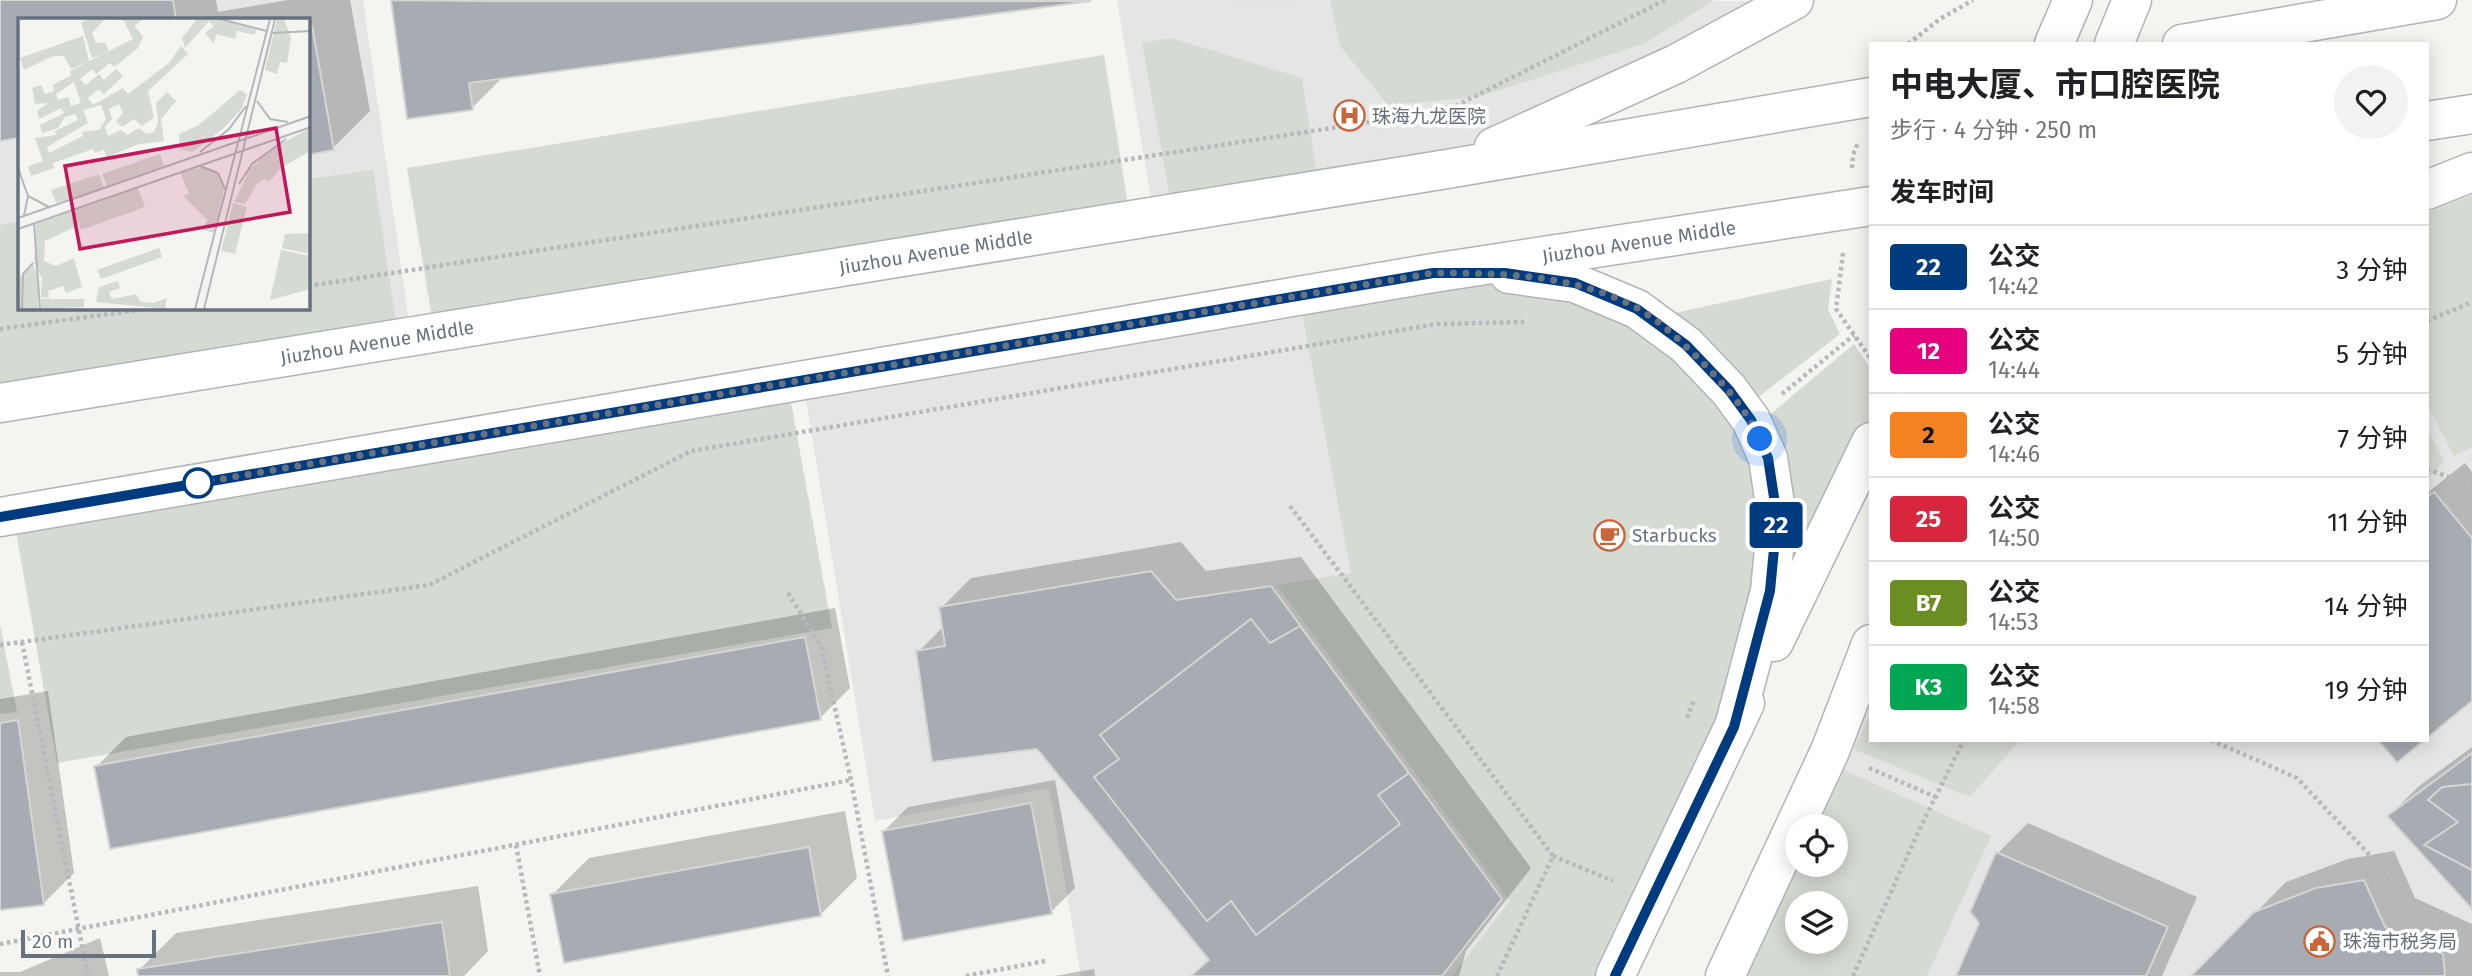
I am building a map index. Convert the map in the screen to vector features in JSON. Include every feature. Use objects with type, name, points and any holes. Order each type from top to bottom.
[{"type":"main road","points":[[1447,169],[1676,64],[1794,0]]},
{"type":"main road","points":[[2055,42],[2073,0]]},
{"type":"main road","points":[[2115,42],[2132,0]]},
{"type":"main road","points":[[2194,42],[2437,0]]},
{"type":"main road","name":"Jiuzhou Avenue Middle","points":[[0,403],[1447,169],[1869,97]]},
{"type":"main road","points":[[2429,121],[2472,114]]},
{"type":"main road","points":[[2429,189],[2472,172]]},
{"type":"main road","name":"Jiuzhou Avenue Middle","points":[[0,517],[1433,273],[1869,206]]},
{"type":"main road","points":[[1433,273],[1505,273],[1575,283],[1637,309],[1686,345],[1729,390],[1751,420],[1768,458],[1777,517],[1770,591],[1734,727]]},
{"type":"main road","points":[[1615,976],[1869,446]]},
{"type":"main road","points":[[1725,976],[1830,751],[1869,650]]},
{"type":"main road","points":[[1830,751],[1869,681]]},
{"type":"path","points":[[310,286],[1448,110],[1665,0]]},
{"type":"path","points":[[1911,42],[1940,19],[1973,0]]},
{"type":"path","points":[[2429,320],[2472,302]]},
{"type":"path","points":[[0,329],[138,310]]},
{"type":"path","points":[[0,645],[429,585],[691,451],[1437,324],[1536,322]]},
{"type":"path","points":[[1751,420],[1854,335]]},
{"type":"path","points":[[2429,470],[2472,486]]},
{"type":"path","points":[[1290,506],[1553,856],[1614,881],[1608,893]]},
{"type":"path","points":[[788,593],[821,646],[851,780],[888,976]]},
{"type":"path","points":[[22,642],[88,976]]},
{"type":"path","points":[[1684,726],[1697,691]]},
{"type":"path","points":[[1853,976],[1963,742]]},
{"type":"path","points":[[2216,742],[2297,778],[2472,964]]},
{"type":"path","points":[[1830,751],[1936,797]]},
{"type":"path","points":[[0,944],[851,780]]},
{"type":"path","points":[[516,845],[540,976]]},
{"type":"path","points":[[1497,976],[1553,856]]},
{"type":"path","points":[[966,976],[1045,961]]},
{"type":"shaded area","points":[[0,0],[363,0],[411,336],[0,402]]},
{"type":"shaded area","name":"珠海九龙医院","points":[[1117,0],[1791,0],[1447,169],[1154,216]]},
{"type":"shaded area","points":[[1330,0],[1714,0],[1646,43],[1478,97],[1388,105],[1340,46]]},
{"type":"shaded area","points":[[1171,38],[1302,78],[1317,175],[1170,197],[1142,43]]},
{"type":"shaded area","points":[[1104,55],[1128,205],[432,318],[407,168]]},
{"type":"shaded area","points":[[373,170],[397,328],[0,386],[0,225],[18,222],[18,310],[310,310],[310,179]]},
{"type":"shaded area","points":[[2472,172],[2472,976],[1726,976],[1785,848],[1785,877],[1848,877],[1848,814],[1801,814],[1830,751],[1869,682],[1869,742],[2429,742],[2429,190]]},
{"type":"shaded area","points":[[2472,195],[2472,447],[2454,456],[2429,409],[2429,212]]},
{"type":"shaded area","points":[[1505,274],[1614,976],[1081,976],[1049,788],[875,821],[803,381]]},
{"type":"shaded area","points":[[1832,279],[1828,309],[1840,334],[1752,402],[1660,316]]},
{"type":"shaded area","points":[[1434,282],[1505,284],[1636,318],[1730,405],[1768,514],[1724,725],[1604,976],[1452,976],[1510,901],[1277,585],[1351,573],[1301,307]]},
{"type":"shaded area","points":[[1854,344],[1869,366],[1869,430],[1789,597],[1760,423]]},
{"type":"shaded area","points":[[790,397],[832,628],[57,763],[16,532]]},
{"type":"shaded area","points":[[2429,433],[2445,462],[2429,476]]},
{"type":"shaded area","points":[[0,624],[17,712],[0,714]]},
{"type":"shaded area","points":[[1869,718],[1869,742],[2018,742],[1970,797],[1853,749]]},
{"type":"shaded area","points":[[1837,767],[1991,836],[1927,976],[1743,976],[1791,877],[1848,877],[1848,814],[1816,814]]},
{"type":"building","points":[[0,0],[173,0],[176,18],[18,18],[18,138],[0,141]]},
{"type":"building","points":[[391,0],[1091,1],[469,83],[473,110],[407,119]]},
{"type":"building","points":[[310,26],[312,26],[334,150],[310,155]]},
{"type":"building","points":[[2434,492],[2472,538],[2472,701],[2429,736],[2429,496]]},
{"type":"building","points":[[1151,571],[1176,600],[1271,586],[1502,899],[1442,976],[1191,976],[1209,960],[1037,749],[932,762],[916,651],[945,646],[939,607]]},
{"type":"building","points":[[1251,619],[1270,643],[1300,626],[1409,773],[1378,795],[1400,824],[1256,935],[1231,901],[1207,921],[1094,777],[1119,759],[1100,735]]},
{"type":"building","points":[[805,637],[821,720],[110,849],[94,766]]},
{"type":"building","points":[[18,720],[44,905],[0,910],[0,723]]},
{"type":"building","points":[[2380,742],[2422,742],[2397,763]]},
{"type":"building","name":"珠海市税务局","points":[[2472,753],[2472,909],[2387,816]]},
{"type":"building","points":[[2472,784],[2472,870],[2424,845],[2458,822],[2428,800],[2442,787]]},
{"type":"building","points":[[1031,803],[1052,914],[903,941],[882,831]]},
{"type":"building","points":[[809,847],[821,916],[564,963],[550,894]]},
{"type":"building","points":[[1996,852],[2168,927],[2146,976],[1956,976],[1979,923],[1970,912]]},
{"type":"building","name":"珠海市税务局","points":[[2364,880],[2385,927],[2443,954],[2445,976],[2191,976],[2254,912],[2316,888]]},
{"type":"building","points":[[442,922],[450,976],[138,976],[137,969]]},
{"type":"bus line","name":"22","points":[[0,517],[1433,273],[1505,273],[1575,283],[1637,309],[1686,345],[1729,390],[1751,420],[1768,458],[1777,517],[1770,591],[1734,727],[1615,976]]},
{"type":"place","name":"珠海九龙医院","points":[[1349,116]]},
{"type":"place","name":"Starbucks","points":[[1609,535]]},
{"type":"place","name":"珠海市税务局","points":[[2320,941]]},
{"type":"route","points":[[198,483],[192,484],[1433,273],[1505,273],[1575,283],[1637,309],[1686,345],[1729,390],[1751,420],[1760,439]]}]
